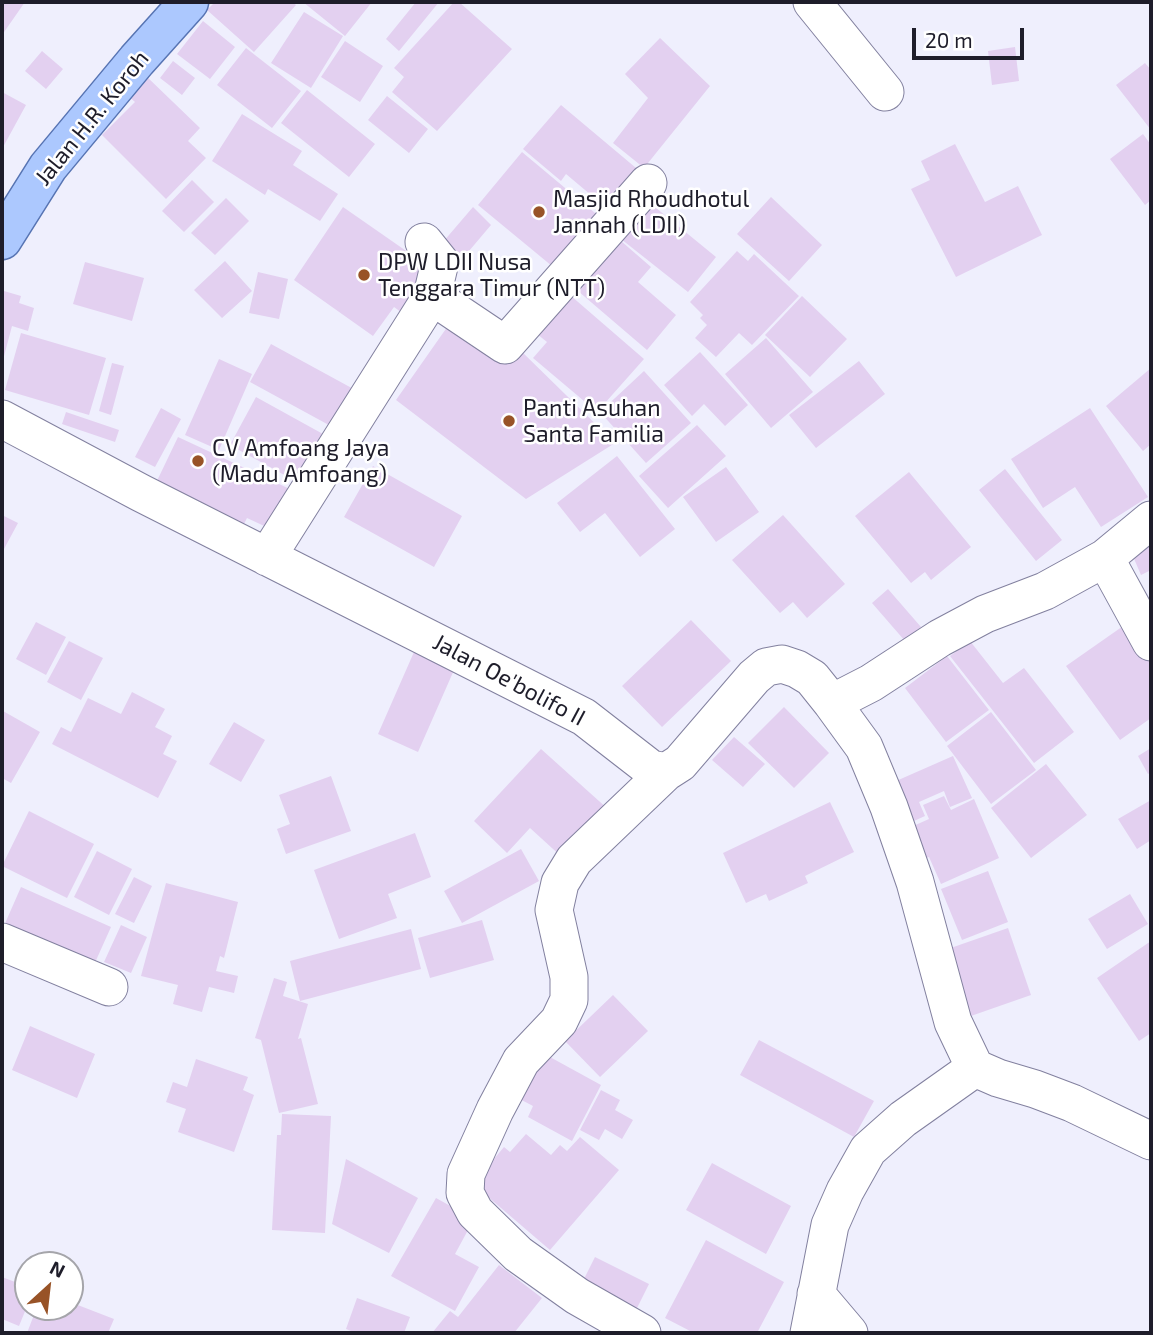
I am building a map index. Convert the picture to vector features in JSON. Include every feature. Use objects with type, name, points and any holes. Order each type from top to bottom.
[{"type":"main road","name":"Jalan H.R. Koroh","points":[[2,240],[48,167],[189,2]]},
{"type":"street","points":[[812,2],[886,92]]},
{"type":"street","points":[[432,296],[505,345],[648,183]]},
{"type":"street","points":[[267,557],[432,296],[440,262],[424,242]]},
{"type":"street","name":"Jalan Oe'bolifo II","points":[[2,419],[584,717],[651,768],[666,772]]},
{"type":"street","points":[[832,703],[871,683],[940,638],[985,614],[1045,591],[1105,558],[1151,520]]},
{"type":"street","points":[[1105,558],[1151,642]]},
{"type":"street","points":[[642,1333],[577,1296],[518,1254],[475,1212],[465,1193],[466,1174],[521,1061],[558,1021],[569,1000],[569,977],[554,910],[559,883],[574,860],[666,772],[680,763],[754,677],[766,667],[782,664],[812,678],[864,747],[889,807],[915,882],[953,1022],[975,1068],[1072,1103],[1151,1141]]},
{"type":"street","points":[[2,942],[109,986]]},
{"type":"street","points":[[809,1333],[830,1225],[868,1150],[903,1119],[975,1068]]},
{"type":"street","points":[[816,1294],[849,1333]]},
{"type":"building","points":[[2,2],[25,2],[2,35]]},
{"type":"building","points":[[215,2],[292,2],[296,5],[254,52],[207,10]]},
{"type":"building","points":[[303,2],[372,2],[345,36]]},
{"type":"building","points":[[416,2],[439,2],[399,51],[386,39]]},
{"type":"building","points":[[454,2],[459,2],[512,49],[437,131],[392,92],[404,77],[394,68]]},
{"type":"building","points":[[304,12],[343,36],[311,88],[271,63]]},
{"type":"building","points":[[203,21],[235,47],[210,79],[177,54]]},
{"type":"building","points":[[660,38],[710,86],[644,168],[613,143],[648,98],[625,74]]},
{"type":"building","points":[[345,41],[383,66],[360,102],[321,77]]},
{"type":"building","points":[[1015,47],[1019,81],[992,85],[988,51]]},
{"type":"building","points":[[246,48],[301,91],[272,128],[217,85]]},
{"type":"building","points":[[42,51],[63,69],[46,89],[25,71]]},
{"type":"building","points":[[173,61],[195,78],[182,95],[160,78]]},
{"type":"building","points":[[1145,63],[1151,70],[1151,130],[1116,85]]},
{"type":"building","points":[[145,75],[200,128],[188,141],[206,158],[166,199],[102,135],[135,102],[126,94]]},
{"type":"building","points":[[307,90],[375,144],[349,177],[281,123]]},
{"type":"building","points":[[2,92],[26,105],[2,149]]},
{"type":"building","points":[[387,96],[428,129],[409,153],[368,120]]},
{"type":"building","points":[[561,105],[642,173],[610,211],[566,174],[561,181],[523,149]]},
{"type":"building","points":[[242,114],[302,151],[293,165],[338,194],[320,221],[268,189],[265,195],[212,161]]},
{"type":"building","points":[[1143,134],[1151,145],[1151,200],[1145,205],[1110,159]]},
{"type":"building","points":[[955,144],[985,202],[1018,186],[1042,235],[956,277],[911,189],[930,180],[921,161]]},
{"type":"building","name":"Masjid Rhoudhotul Jannah (LDII)","points":[[522,152],[601,218],[558,271],[478,205]]},
{"type":"building","points":[[192,180],[214,202],[184,232],[162,211]]},
{"type":"building","points":[[771,197],[822,245],[789,281],[737,234]]},
{"type":"building","points":[[226,198],[249,221],[215,255],[191,233]]},
{"type":"building","points":[[650,203],[716,257],[688,292],[621,239]]},
{"type":"building","name":"DPW LDII Nusa Tenggara Timur (NTT)","points":[[343,207],[435,271],[405,315],[394,307],[373,336],[294,280]]},
{"type":"building","points":[[473,207],[491,225],[458,264],[437,249]]},
{"type":"building","points":[[621,241],[651,267],[638,282],[676,315],[647,350],[578,291]]},
{"type":"building","points":[[737,251],[748,261],[754,254],[799,296],[752,345],[739,333],[716,357],[695,338],[707,325],[700,318],[703,315],[690,302]]},
{"type":"building","points":[[225,261],[252,291],[222,318],[194,290]]},
{"type":"building","points":[[85,262],[144,278],[132,321],[73,304]]},
{"type":"building","points":[[258,272],[288,279],[279,319],[249,313]]},
{"type":"building","points":[[563,289],[644,359],[597,412],[533,358],[547,342],[537,334]]},
{"type":"building","points":[[4,291],[21,296],[19,303],[34,308],[28,331],[12,326],[3,360],[2,299]]},
{"type":"building","points":[[802,296],[847,339],[810,377],[765,335]]},
{"type":"building","name":"Panti Asuhan Santa Familia","points":[[450,323],[517,347],[615,443],[526,499],[396,400]]},
{"type":"building","points":[[21,333],[106,358],[89,415],[5,390]]},
{"type":"building","points":[[766,338],[813,392],[771,428],[725,374]]},
{"type":"building","points":[[271,344],[359,392],[338,430],[250,382]]},
{"type":"building","points":[[700,352],[748,405],[725,426],[704,404],[692,416],[664,385]]},
{"type":"building","points":[[219,359],[252,374],[219,450],[185,435]]},
{"type":"building","points":[[859,361],[885,394],[816,448],[789,415]]},
{"type":"building","points":[[112,363],[124,366],[111,415],[99,411]]},
{"type":"building","points":[[1151,368],[1151,444],[1143,451],[1106,406]]},
{"type":"building","points":[[644,371],[691,423],[646,463],[600,412]]},
{"type":"building","points":[[256,397],[332,439],[306,487],[230,445]]},
{"type":"building","points":[[161,408],[181,419],[155,467],[135,457]]},
{"type":"building","points":[[1090,408],[1148,497],[1101,527],[1075,487],[1043,508],[1011,459]]},
{"type":"building","points":[[66,412],[119,430],[115,442],[62,424]]},
{"type":"building","points":[[697,425],[726,456],[668,508],[639,476]]},
{"type":"building","name":"CV Amfoang Jaya (Madu Amfoang)","points":[[178,437],[294,491],[275,531],[247,518],[243,526],[155,485]]},
{"type":"building","points":[[617,456],[675,529],[640,557],[605,513],[580,532],[557,503]]},
{"type":"building","points":[[373,466],[462,516],[434,567],[344,517]]},
{"type":"building","points":[[726,467],[759,512],[716,542],[683,497]]},
{"type":"building","points":[[1005,469],[1062,540],[1036,561],[979,490]]},
{"type":"building","points":[[909,472],[971,547],[931,580],[925,572],[911,583],[855,516]]},
{"type":"building","points":[[2,515],[18,523],[4,549],[2,548]]},
{"type":"building","points":[[783,515],[845,584],[807,618],[793,602],[780,613],[732,560]]},
{"type":"building","points":[[1151,545],[1151,570],[1141,575],[1132,554]]},
{"type":"building","points":[[888,589],[921,627],[905,641],[872,603]]},
{"type":"building","points":[[691,620],[731,661],[662,727],[622,686]]},
{"type":"building","points":[[36,622],[66,637],[46,675],[16,659]]},
{"type":"building","points":[[1126,624],[1151,660],[1151,718],[1120,740],[1066,666]]},
{"type":"building","points":[[69,641],[103,658],[81,700],[47,682]]},
{"type":"building","points":[[970,641],[1003,683],[1024,668],[1074,732],[1034,763],[950,656]]},
{"type":"building","points":[[414,652],[454,670],[418,752],[378,734]]},
{"type":"building","points":[[947,656],[989,710],[946,742],[905,688]]},
{"type":"building","points":[[132,692],[165,709],[155,727],[172,736],[163,754],[177,761],[158,798],[52,744],[61,727],[71,732],[88,698],[121,714]]},
{"type":"building","points":[[784,707],[829,753],[794,788],[748,743]]},
{"type":"building","points":[[3,711],[40,732],[11,783],[2,778]]},
{"type":"building","points":[[991,712],[1036,770],[991,804],[947,746]]},
{"type":"building","points":[[234,722],[265,740],[241,782],[209,764]]},
{"type":"building","points":[[734,737],[765,764],[743,787],[712,760]]},
{"type":"building","points":[[1151,748],[1151,772],[1148,774],[1138,756]]},
{"type":"building","points":[[541,749],[609,810],[564,859],[530,828],[507,853],[474,821]]},
{"type":"building","points":[[953,756],[972,798],[950,807],[944,791],[919,802],[925,816],[905,825],[887,785]]},
{"type":"building","points":[[1046,764],[1087,815],[1031,858],[991,808]]},
{"type":"building","points":[[331,776],[351,831],[286,854],[277,829],[290,824],[279,795]]},
{"type":"building","points":[[944,796],[951,810],[974,799],[999,858],[941,884],[929,857],[916,862],[902,831],[929,819],[923,805]]},
{"type":"building","points":[[1151,800],[1151,840],[1137,849],[1118,819]]},
{"type":"building","points":[[830,802],[854,852],[805,876],[808,883],[769,901],[766,894],[746,903],[723,853]]},
{"type":"building","points":[[29,811],[94,844],[67,898],[2,866]]},
{"type":"building","points":[[415,833],[431,877],[388,894],[397,918],[339,939],[314,870]]},
{"type":"building","points":[[521,849],[539,881],[462,923],[444,891]]},
{"type":"building","points":[[97,851],[132,869],[109,915],[74,897]]},
{"type":"building","points":[[988,871],[1008,922],[962,940],[941,889]]},
{"type":"building","points":[[134,877],[152,886],[134,923],[115,914]]},
{"type":"building","points":[[166,883],[238,902],[224,958],[220,956],[216,971],[238,976],[234,993],[209,987],[202,1012],[173,1004],[178,985],[141,976]]},
{"type":"building","points":[[21,887],[111,927],[93,967],[3,928]]},
{"type":"building","points":[[1130,894],[1148,924],[1107,949],[1088,919]]},
{"type":"building","points":[[482,920],[494,960],[430,978],[418,938]]},
{"type":"building","points":[[121,925],[147,937],[131,973],[104,962]]},
{"type":"building","points":[[1008,928],[1031,995],[968,1017],[945,950]]},
{"type":"building","points":[[411,929],[421,969],[300,1001],[290,961]]},
{"type":"building","points":[[1151,941],[1151,1033],[1139,1041],[1097,978]]},
{"type":"building","points":[[274,978],[287,982],[283,996],[308,1004],[298,1039],[301,1038],[318,1104],[279,1113],[261,1040],[255,1038]]},
{"type":"building","points":[[613,995],[648,1031],[600,1077],[565,1041]]},
{"type":"building","points":[[30,1026],[95,1054],[77,1098],[12,1070]]},
{"type":"building","points":[[759,1040],[874,1101],[854,1137],[740,1075]]},
{"type":"building","points":[[539,1051],[601,1085],[572,1141],[528,1117],[533,1106],[514,1096]]},
{"type":"building","points":[[196,1059],[248,1077],[243,1090],[254,1095],[234,1152],[178,1132],[186,1109],[166,1102],[173,1082],[187,1087]]},
{"type":"building","points":[[601,1090],[620,1100],[615,1110],[633,1120],[622,1139],[605,1129],[599,1140],[580,1130]]},
{"type":"building","points":[[282,1114],[331,1116],[325,1233],[272,1230],[277,1135],[281,1135]]},
{"type":"building","points":[[526,1134],[551,1155],[560,1145],[567,1151],[580,1137],[619,1170],[550,1250],[473,1184],[504,1147],[510,1152]]},
{"type":"building","points":[[346,1159],[418,1198],[389,1253],[332,1224]]},
{"type":"building","points":[[712,1163],[791,1206],[766,1254],[686,1210]]},
{"type":"building","points":[[436,1198],[474,1219],[455,1254],[479,1267],[455,1311],[391,1276]]},
{"type":"building","points":[[706,1240],[784,1282],[757,1333],[694,1333],[665,1318]]},
{"type":"building","points":[[595,1257],[649,1284],[636,1310],[582,1283]]},
{"type":"building","points":[[499,1265],[542,1298],[514,1333],[432,1333],[450,1311],[458,1317]]},
{"type":"building","points":[[2,1277],[14,1282],[14,1321],[21,1321],[19,1326],[2,1319]]},
{"type":"building","points":[[357,1298],[410,1317],[404,1333],[356,1333],[346,1329]]},
{"type":"building","points":[[84,1307],[114,1319],[108,1333],[27,1333],[32,1321],[84,1321]]},
{"type":"place","name":"Masjid Rhoudhotul Jannah (LDII)","points":[[539,212]]},
{"type":"place","name":"DPW LDII Nusa Tenggara Timur (NTT)","points":[[364,275]]},
{"type":"place","name":"Panti Asuhan Santa Familia","points":[[509,421]]},
{"type":"place","name":"CV Amfoang Jaya (Madu Amfoang)","points":[[198,461]]}]
